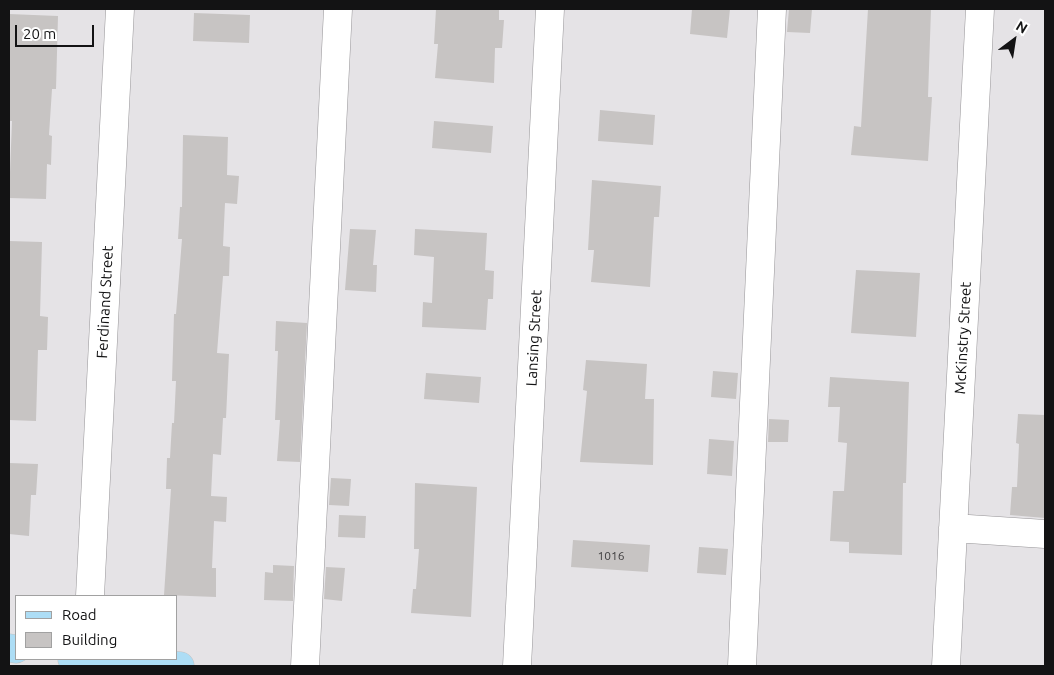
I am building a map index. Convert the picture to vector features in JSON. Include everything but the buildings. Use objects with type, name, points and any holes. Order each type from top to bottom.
[{"type":"main road","points":[[82,660],[180,666]]},
{"type":"street","name":"Ferdinand Street","points":[[90,595],[120,9]]},
{"type":"street","points":[[305,666],[338,9]]},
{"type":"street","name":"Lansing Street","points":[[517,666],[550,9]]},
{"type":"street","points":[[742,666],[772,9]]},
{"type":"street","name":"McKinstry Street","points":[[946,666],[980,9]]},
{"type":"street","points":[[953,528],[1045,534]]}]
